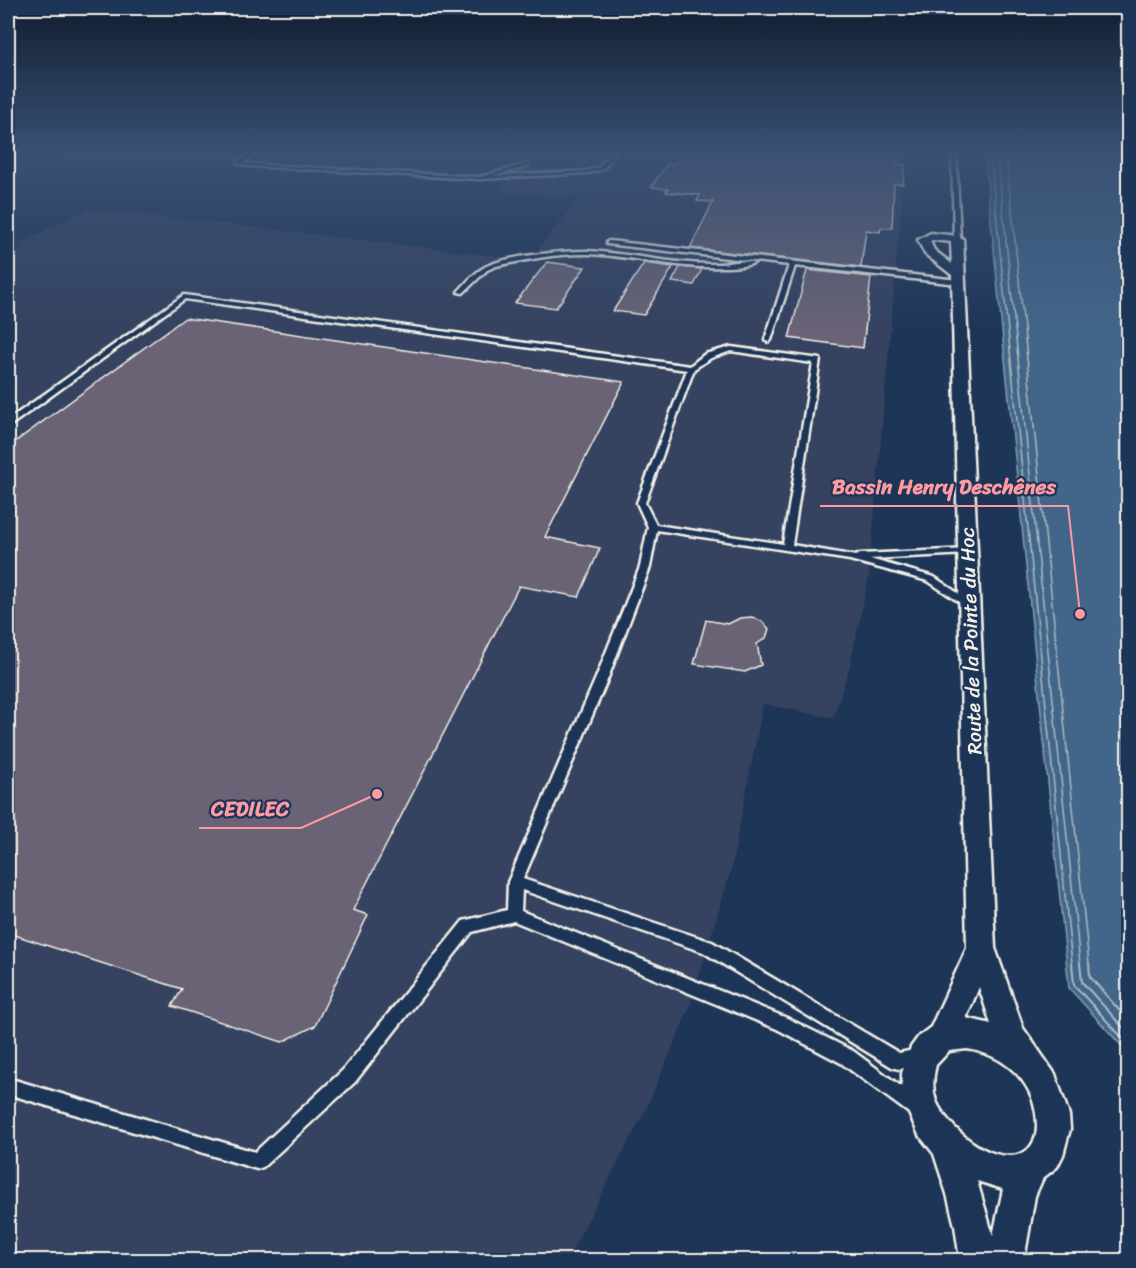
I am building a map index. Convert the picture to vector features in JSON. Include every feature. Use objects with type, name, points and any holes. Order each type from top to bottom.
[{"type":"street","points":[[957,239],[931,236],[924,240],[929,252],[958,278]]},
{"type":"street","name":"Route de la Pointe du Hoc","points":[[957,239],[981,948],[1011,1037],[1027,1062]]},
{"type":"street","name":"Route de la Pointe du Hoc","points":[[933,1046],[981,948]]},
{"type":"street","points":[[978,1260],[975,1226],[948,1145],[925,1114],[918,1093],[917,1073],[933,1046],[963,1032],[985,1035],[1007,1046],[1027,1062],[1042,1080],[1051,1100],[1055,1121],[1053,1140],[1045,1155],[1031,1167],[1018,1194],[1006,1260]]},
{"type":"street","points":[[948,1145],[975,1164],[1005,1172],[1031,1167]]},
{"type":"lane","name":"Route de la Pointe du Hoc","points":[[956,212],[957,239]]},
{"type":"lane","points":[[609,243],[763,261],[958,278]]},
{"type":"lane","points":[[461,292],[485,269],[494,265],[567,254],[599,253],[722,266],[763,261]]},
{"type":"lane","points":[[768,340],[793,263]]},
{"type":"lane","points":[[8,423],[184,297],[691,368]]},
{"type":"lane","points":[[514,915],[515,882],[602,678],[645,567],[653,527],[641,503],[691,368],[708,357],[731,349],[817,361],[787,548]]},
{"type":"lane","points":[[653,527],[850,557],[932,579],[970,604]]},
{"type":"lane","points":[[850,557],[968,551]]},
{"type":"lane","points":[[515,882],[707,947],[898,1061],[933,1046]]},
{"type":"lane","points":[[8,1086],[257,1161],[349,1076],[468,926],[514,915],[782,1023],[848,1057],[925,1114]]},
{"type":"shaded area","points":[[81,212],[124,212],[505,257],[536,251],[568,212],[901,212],[869,576],[850,666],[833,718],[763,704],[731,870],[689,1009],[645,1111],[567,1260],[8,1260],[8,253],[20,247],[15,246]]},
{"type":"water","points":[[990,212],[1128,212],[1128,1053],[1069,988]]},
{"type":"building","points":[[708,212],[893,212],[892,228],[881,228],[880,232],[866,230],[861,267],[690,248]]},
{"type":"building","points":[[547,262],[585,267],[556,308],[515,303]]},
{"type":"building","points":[[644,263],[673,267],[644,315],[613,311]]},
{"type":"building","points":[[680,267],[702,269],[694,285],[672,282]]},
{"type":"building","points":[[807,270],[871,277],[863,348],[789,338]]},
{"type":"building","points":[[185,318],[624,382],[545,537],[600,548],[579,597],[519,586],[353,910],[368,915],[315,1026],[282,1042],[172,1006],[182,989],[8,933],[8,447]]},
{"type":"building","points":[[752,617],[763,622],[769,629],[766,638],[757,644],[761,665],[745,672],[694,664],[706,620],[728,624],[740,618]]},
{"type":"place","name":"Bassin Henry Deschênes","points":[[1080,614]]},
{"type":"place","name":"CEDILEC","points":[[377,794]]}]
